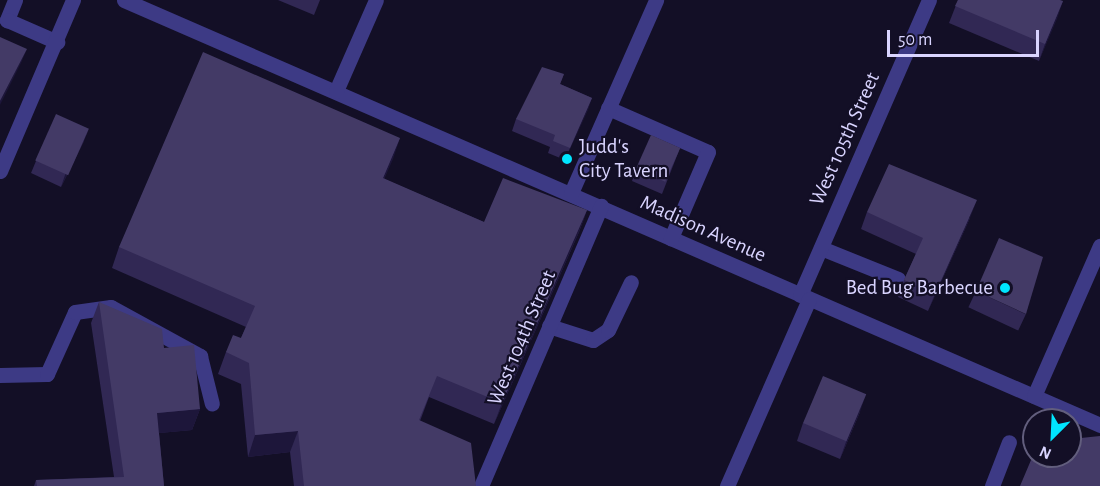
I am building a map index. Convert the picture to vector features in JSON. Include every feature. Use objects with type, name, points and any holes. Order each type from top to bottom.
[{"type":"street","points":[[15,0],[7,20],[57,42]]},
{"type":"street","points":[[0,171],[74,0]]},
{"type":"street","name":"Madison Avenue","points":[[124,0],[1100,425]]},
{"type":"street","points":[[336,91],[376,0]]},
{"type":"street","points":[[571,193],[656,0]]},
{"type":"street","name":"West 105th Street","points":[[727,486],[804,297],[821,248],[929,0]]},
{"type":"street","points":[[608,108],[708,152],[671,238]]},
{"type":"street","name":"West 104th Street","points":[[481,486],[601,206]]},
{"type":"street","points":[[1034,396],[1100,246]]},
{"type":"street","points":[[821,248],[898,279]]},
{"type":"street","points":[[549,326],[593,340],[608,330],[631,282]]},
{"type":"street","points":[[0,375],[47,374],[75,312],[111,307],[200,356],[212,404]]},
{"type":"street","points":[[992,486],[1009,442]]},
{"type":"building","points":[[958,0],[1063,1],[1045,44],[955,6]]},
{"type":"building","points":[[0,37],[27,49],[0,101]]},
{"type":"building","points":[[203,52],[400,138],[383,178],[484,222],[503,178],[587,210],[502,403],[437,376],[419,420],[471,443],[476,486],[304,486],[298,431],[255,435],[249,363],[226,352],[233,335],[241,338],[255,306],[119,247]]},
{"type":"building","points":[[542,67],[564,74],[560,84],[592,98],[570,148],[553,141],[555,135],[516,119]]},
{"type":"building","points":[[56,114],[89,129],[68,175],[35,161]]},
{"type":"building","points":[[651,135],[680,148],[665,182],[636,169]]},
{"type":"building","points":[[889,164],[977,200],[935,294],[904,280],[923,238],[867,212]]},
{"type":"building","name":"Bed Bug Barbecue","points":[[999,238],[1043,257],[1026,314],[976,291]]},
{"type":"building","points":[[99,302],[162,329],[164,348],[194,345],[200,409],[157,413],[164,486],[37,486],[36,480],[124,477]]},
{"type":"building","points":[[823,376],[866,394],[846,441],[803,423]]},
{"type":"building","points":[[1100,436],[1100,486],[1020,486],[1028,468],[1082,468],[1082,438]]},
{"type":"place","name":"Judd's City Tavern","points":[[567,159]]},
{"type":"place","name":"Bed Bug Barbecue","points":[[1005,288]]}]
